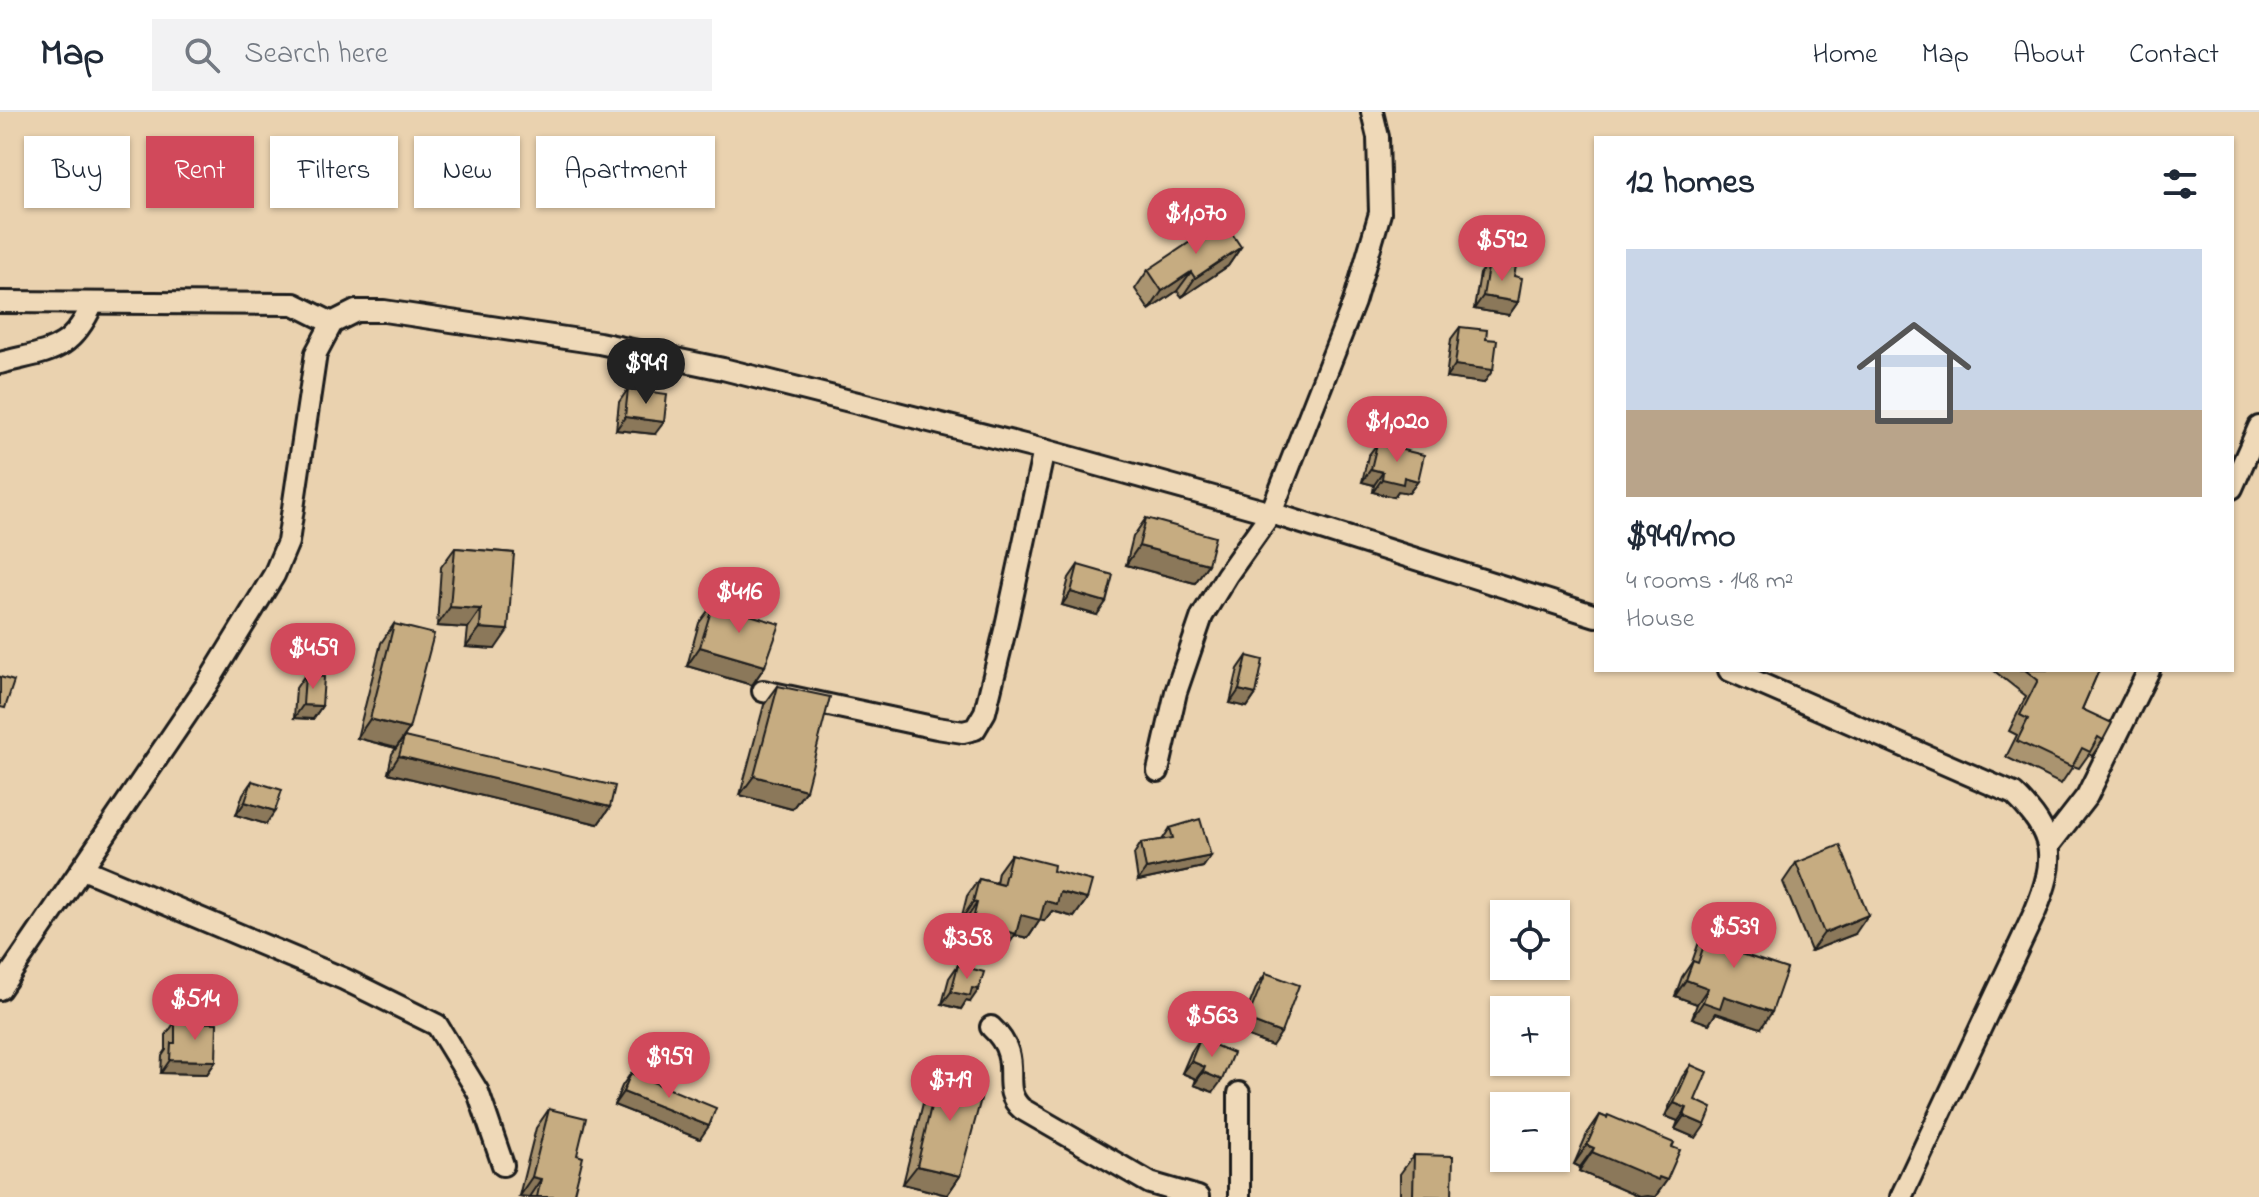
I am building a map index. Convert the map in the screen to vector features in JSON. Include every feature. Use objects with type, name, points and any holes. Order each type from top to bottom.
[{"type":"street","points":[[1158,771],[1176,692],[1202,616],[1271,513],[1354,302],[1380,213],[1378,137],[1372,112]]},
{"type":"street","points":[[0,302],[294,304],[332,323]]},
{"type":"street","points":[[0,363],[63,346],[77,334],[93,303]]},
{"type":"street","points":[[0,989],[206,686],[274,575],[291,528],[316,353],[332,323],[356,311],[384,311],[599,343],[723,369],[1044,450],[1271,513],[1594,615]]},
{"type":"street","points":[[2234,483],[2259,427]]},
{"type":"street","points":[[763,691],[937,728],[963,732],[975,729],[985,712],[1044,450]]},
{"type":"street","points":[[1734,672],[2014,794],[2040,824],[2049,845],[2050,875],[2035,912],[1901,1197]]},
{"type":"street","points":[[2049,845],[2087,796],[2148,672]]},
{"type":"street","points":[[83,869],[344,979],[437,1025],[478,1092],[503,1165]]},
{"type":"street","points":[[991,1027],[1004,1039],[1011,1054],[1010,1091],[1014,1102],[1022,1109],[1150,1183],[1198,1197]]},
{"type":"street","points":[[1239,1093],[1239,1197]]},
{"type":"building","points":[[1223,220],[1241,247],[1195,278],[1191,272],[1162,291],[1148,270]]},
{"type":"building","points":[[1489,262],[1516,266],[1514,276],[1522,278],[1518,302],[1483,296]]},
{"type":"building","points":[[1460,327],[1487,330],[1486,339],[1497,340],[1493,370],[1455,365]]},
{"type":"building","points":[[628,389],[667,394],[664,422],[625,417]]},
{"type":"building","points":[[1377,444],[1424,455],[1418,481],[1404,477],[1403,484],[1382,479],[1383,472],[1371,469]]},
{"type":"building","points":[[1146,518],[1215,537],[1208,564],[1139,546]]},
{"type":"building","points":[[455,548],[514,553],[508,630],[480,628],[481,609],[450,607]]},
{"type":"building","points":[[1078,565],[1113,575],[1106,602],[1071,592]]},
{"type":"building","points":[[713,604],[780,624],[765,666],[700,647]]},
{"type":"building","points":[[394,624],[434,634],[409,729],[370,719]]},
{"type":"building","points":[[1247,656],[1263,660],[1256,694],[1239,690]]},
{"type":"building","points":[[2028,672],[2098,672],[2082,709],[2112,723],[2103,740],[2098,737],[2090,752],[2082,748],[2072,767],[2017,741],[2028,719],[2020,715],[2038,680]]},
{"type":"building","points":[[305,675],[324,677],[322,706],[303,705]]},
{"type":"building","points":[[0,677],[14,681],[5,708],[0,707]]},
{"type":"building","points":[[778,686],[830,697],[806,790],[754,776]]},
{"type":"building","points":[[404,737],[615,786],[610,807],[399,756]]},
{"type":"building","points":[[252,781],[282,790],[275,811],[245,802]]},
{"type":"building","points":[[1200,819],[1211,856],[1146,869],[1141,843],[1173,838],[1170,828]]},
{"type":"building","points":[[1840,845],[1868,915],[1824,933],[1796,863]]},
{"type":"building","points":[[1011,854],[1054,865],[1053,871],[1092,881],[1087,899],[1060,892],[1057,904],[1045,901],[1040,920],[1021,915],[1016,934],[1005,931],[1003,938],[985,934],[986,927],[972,923],[979,879],[1003,885]]},
{"type":"building","points":[[1717,907],[1736,913],[1724,948],[1787,969],[1772,1012],[1724,996],[1720,1008],[1703,1002],[1708,988],[1686,980],[1693,961],[1698,963]]},
{"type":"building","points":[[958,965],[984,972],[979,989],[972,988],[970,996],[951,992]]},
{"type":"building","points":[[1266,973],[1299,985],[1281,1033],[1247,1020]]},
{"type":"building","points":[[175,1022],[217,1023],[216,1061],[170,1060],[171,1043],[175,1043]]},
{"type":"building","points":[[1200,1039],[1233,1053],[1222,1080],[1203,1072],[1205,1067],[1191,1061]]},
{"type":"building","points":[[1691,1065],[1707,1072],[1695,1100],[1712,1108],[1705,1125],[1684,1116],[1687,1108],[1674,1103]]},
{"type":"building","points":[[940,1068],[977,1077],[974,1093],[982,1095],[960,1176],[917,1166]]},
{"type":"building","points":[[631,1073],[716,1108],[709,1126],[623,1092]]},
{"type":"building","points":[[549,1109],[586,1118],[577,1155],[583,1157],[573,1197],[537,1197],[541,1179],[532,1177]]},
{"type":"building","points":[[1600,1115],[1607,1118],[1608,1115],[1674,1143],[1672,1147],[1680,1150],[1667,1180],[1659,1177],[1658,1180],[1592,1152],[1594,1148],[1587,1145]]},
{"type":"building","points":[[1414,1155],[1453,1156],[1452,1197],[1413,1196]]}]
